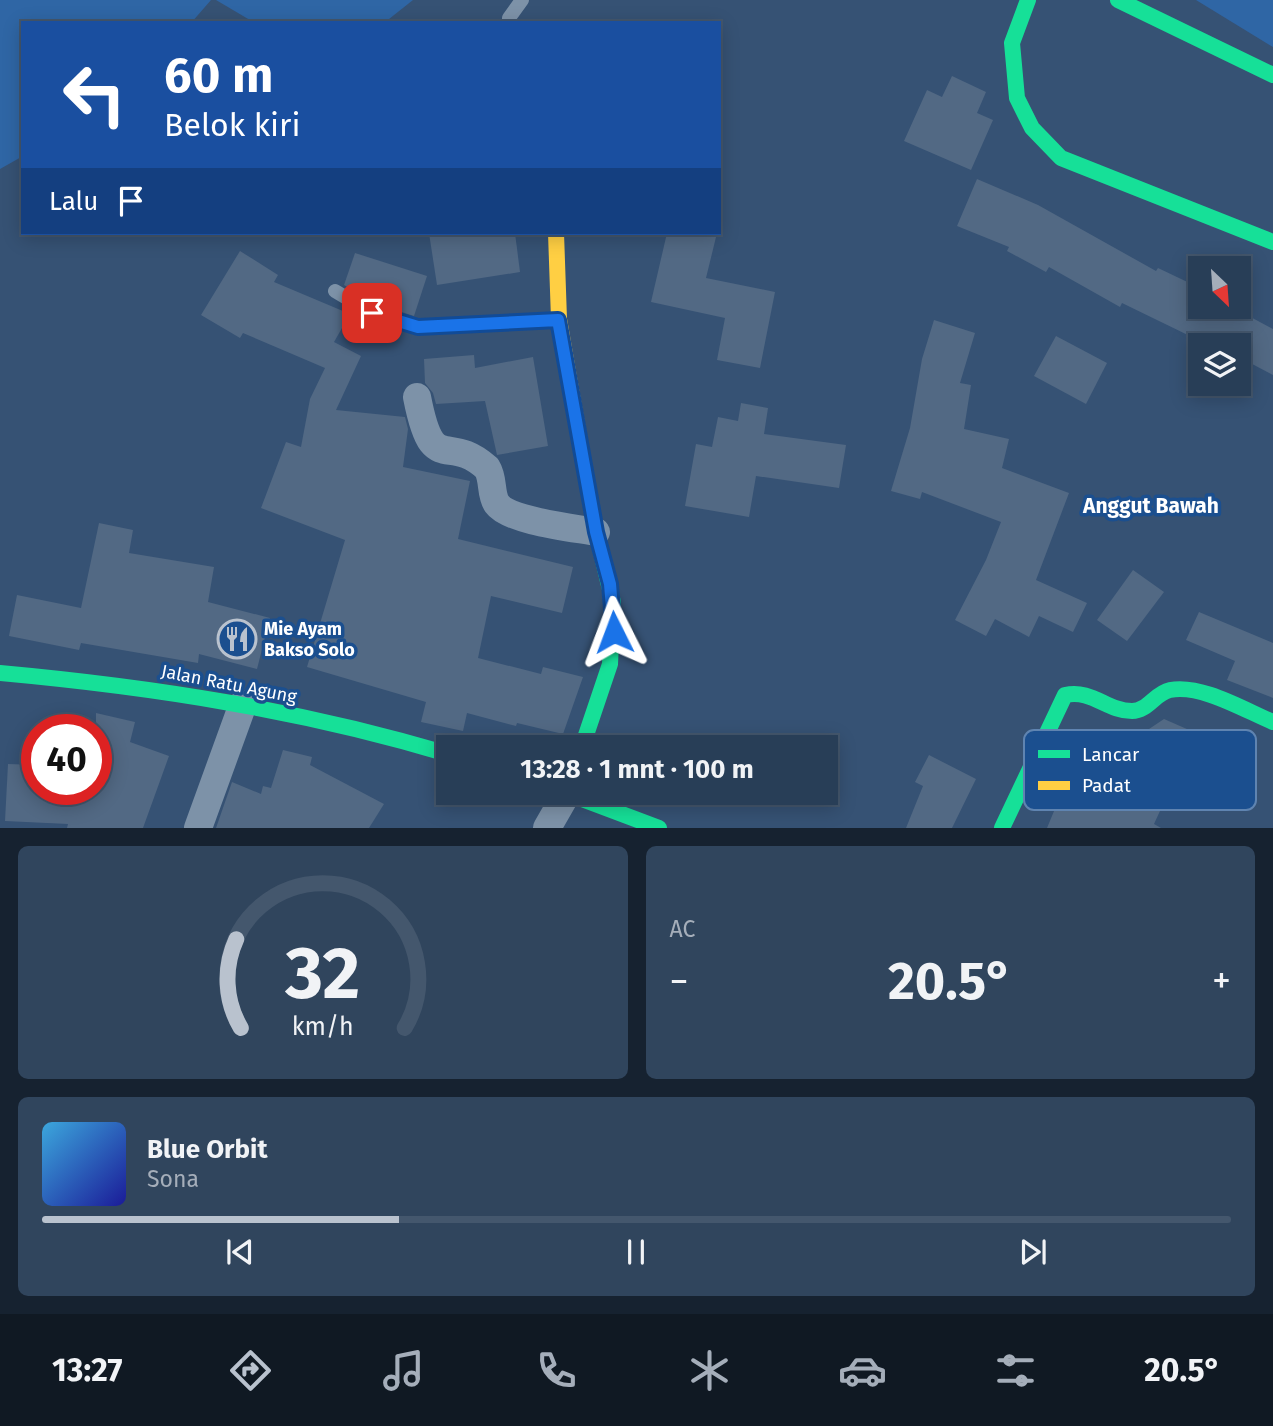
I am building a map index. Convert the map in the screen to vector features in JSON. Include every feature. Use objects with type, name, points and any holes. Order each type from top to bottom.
[{"type":"street","points":[[1028,0],[1012,43],[1013,78],[1017,98],[1032,128],[1061,158],[1273,242]]},
{"type":"street","points":[[1118,0],[1273,75]]},
{"type":"street","points":[[555,235],[558,320],[596,532],[610,584],[614,632],[610,664],[586,735]]},
{"type":"street","points":[[417,397],[427,438],[440,451],[473,458],[487,468],[494,497],[500,508],[514,515],[596,532]]},
{"type":"street","name":"Jalan Ratu Agung","points":[[0,673],[113,682],[243,704],[436,751]]},
{"type":"street","points":[[1046,730],[1065,695],[1091,694],[1130,712],[1141,709],[1158,694],[1180,689],[1273,722]]},
{"type":"street","points":[[198,828],[243,704]]},
{"type":"street","points":[[1002,828],[1024,779]]},
{"type":"street","points":[[547,828],[559,805]]},
{"type":"street","points":[[598,805],[659,828]]},
{"type":"lane","points":[[509,18],[522,0]]},
{"type":"lane","points":[[335,291],[372,313],[418,327],[558,320]]},
{"type":"shaded area","points":[[0,0],[211,0],[193,21],[21,21],[21,157],[0,169]]},
{"type":"shaded area","points":[[216,0],[413,0],[387,21],[252,21]]},
{"type":"shaded area","points":[[1196,0],[1273,0],[1273,47]]},
{"type":"building","points":[[952,76],[986,92],[977,113],[993,120],[971,170],[904,141],[927,90],[942,97]]},
{"type":"building","points":[[977,179],[1038,205],[1156,271],[1158,268],[1188,282],[1188,319],[1251,317],[1273,329],[1273,375],[1251,363],[1251,333],[1188,335],[1122,303],[1120,307],[1049,267],[1046,272],[1007,251],[1009,247],[957,226]]},
{"type":"building","points":[[429,235],[515,235],[520,272],[437,285]]},
{"type":"building","points":[[667,235],[717,235],[706,278],[775,292],[760,368],[717,360],[725,318],[651,302]]},
{"type":"building","points":[[240,251],[278,275],[274,282],[350,314],[334,342],[361,356],[336,410],[405,417],[408,429],[403,467],[470,481],[458,539],[573,567],[562,613],[491,596],[478,658],[541,674],[543,667],[583,677],[563,734],[517,723],[516,726],[467,713],[463,731],[421,722],[426,702],[307,667],[345,540],[261,508],[286,442],[301,447],[310,399],[325,368],[243,333],[240,338],[201,315]]},
{"type":"building","points":[[355,253],[427,276],[414,316],[376,304],[344,285]]},
{"type":"building","points":[[934,320],[975,333],[960,383],[971,385],[964,429],[1009,439],[1002,468],[1069,493],[1036,580],[1087,603],[1073,632],[1039,616],[1029,637],[995,619],[986,636],[955,620],[986,560],[1001,522],[922,492],[920,499],[891,491],[910,428],[922,359]]},
{"type":"building","points":[[1056,336],[1107,363],[1086,404],[1034,376]]},
{"type":"building","points":[[474,355],[475,368],[533,357],[548,446],[497,455],[485,401],[436,404],[433,393],[425,383],[424,359]]},
{"type":"building","points":[[741,403],[768,408],[764,434],[846,445],[839,488],[756,476],[749,517],[685,506],[696,444],[712,447],[718,417],[738,421]]},
{"type":"building","points":[[99,523],[133,530],[129,553],[214,567],[208,602],[270,618],[257,669],[199,654],[198,663],[81,643],[79,650],[9,636],[17,595],[81,608]]},
{"type":"building","points":[[1133,570],[1164,592],[1127,641],[1097,620]]},
{"type":"building","points":[[1199,612],[1273,643],[1273,698],[1227,680],[1235,661],[1186,640]]},
{"type":"building","points":[[112,717],[135,722],[130,742],[169,756],[143,828],[67,828],[68,824],[5,821],[8,764],[21,764],[21,805],[112,805]]},
{"type":"building","points":[[1164,719],[1189,730],[1149,730]]},
{"type":"building","points":[[283,750],[312,757],[310,765],[384,804],[369,828],[216,828],[232,782],[261,794],[263,786],[271,788]]},
{"type":"building","points":[[929,755],[976,779],[952,828],[906,828],[923,786],[915,782]]},
{"type":"building","points":[[1054,810],[1160,810],[1154,824],[1161,828],[1047,828]]},
{"type":"traffic: fast","points":[[1028,0],[1012,43],[1017,98],[1032,128],[1061,158],[1273,242]]},
{"type":"traffic: fast","points":[[1118,0],[1273,75]]},
{"type":"traffic: fast","points":[[586,735],[610,664],[613,602],[594,523]]},
{"type":"traffic: fast","points":[[0,673],[114,685],[226,702],[338,725],[436,751]]},
{"type":"traffic: fast","points":[[1048,730],[1065,695],[1083,695],[1115,708],[1132,711],[1143,708],[1165,692],[1182,689],[1223,699],[1273,722]]},
{"type":"traffic: fast","points":[[1002,828],[1024,782]]},
{"type":"traffic: fast","points":[[598,805],[659,828]]},
{"type":"traffic: slow","points":[[556,235],[559,319],[594,523]]},
{"type":"place","name":"Mie Ayam Bakso Solo","points":[[237,639]]},
{"type":"district","name":"Anggut Bawah","points":[[1151,506]]},
{"type":"route","points":[[372,313],[418,327],[558,320],[596,532],[610,584],[614,632]]}]
